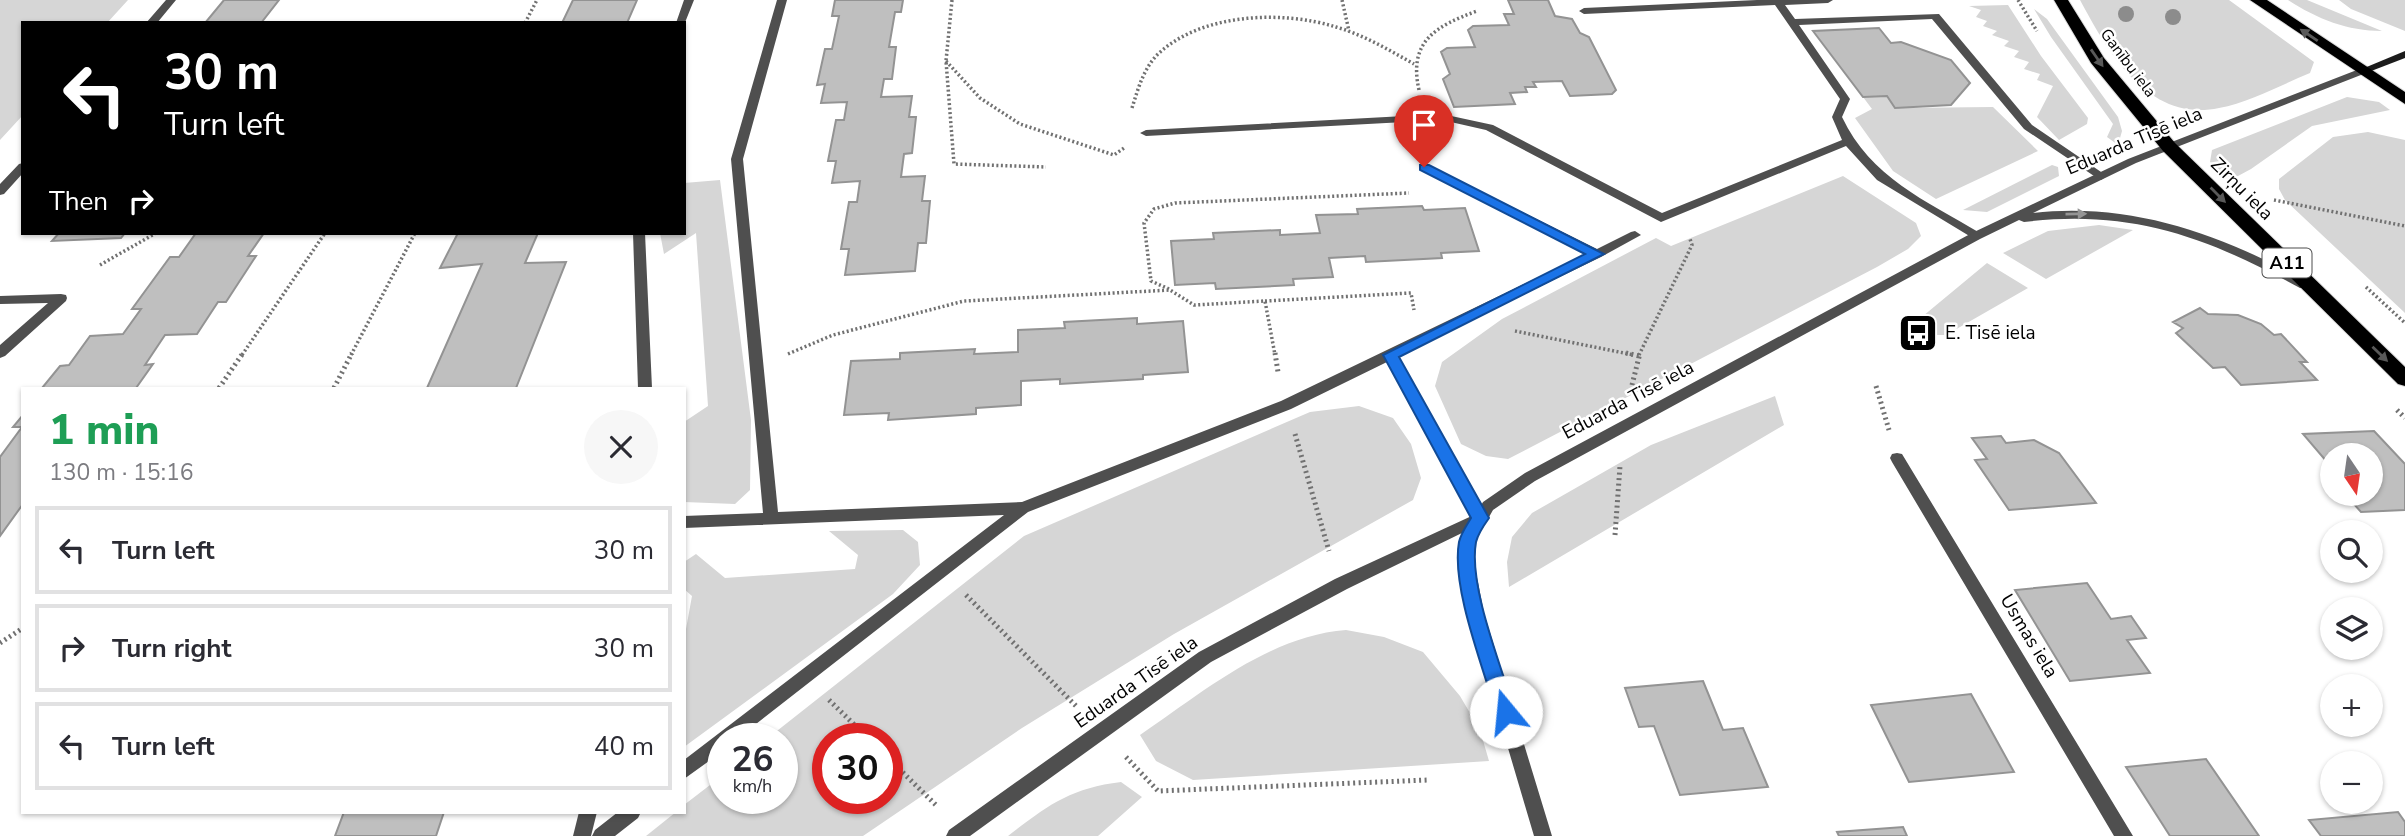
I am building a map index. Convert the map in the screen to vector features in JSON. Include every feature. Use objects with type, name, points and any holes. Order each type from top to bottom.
[{"type":"highway","name":"Ganību iela","points":[[2061,0],[2097,60],[2169,147]]},
{"type":"highway","points":[[2257,0],[2405,99]]},
{"type":"highway","name":"Zirņu iela","points":[[2169,147],[2405,379]]},
{"type":"street","points":[[153,21],[172,0]]},
{"type":"street","points":[[682,21],[689,0]]},
{"type":"street","points":[[771,516],[737,159],[782,0]]},
{"type":"street","points":[[1584,11],[1694,3],[1828,0]]},
{"type":"street","points":[[1778,2],[1845,99],[1837,117],[1848,141],[1881,178],[1976,236]]},
{"type":"street","points":[[1792,22],[1935,16],[2028,127],[2101,176]]},
{"type":"street","points":[[2362,71],[2405,54]]},
{"type":"street","name":"Eduarda Tisē iela","points":[[958,833],[1205,657],[1341,584],[1480,518],[1500,496],[1622,427],[2008,220],[2169,147],[2362,71]]},
{"type":"street","points":[[1146,133],[1442,117],[1489,127],[1661,218],[1848,141]]},
{"type":"street","points":[[1424,167],[1597,254]]},
{"type":"street","points":[[0,191],[21,168]]},
{"type":"street","points":[[2008,220],[2038,215],[2086,213],[2147,220],[2223,244],[2317,292]]},
{"type":"street","points":[[639,235],[645,387]]},
{"type":"street","points":[[747,723],[1023,509],[1286,405],[1635,235]]},
{"type":"street","points":[[0,300],[61,298],[0,353]]},
{"type":"street","points":[[1390,355],[1480,518],[1468,539],[1466,562],[1476,613],[1543,836]]},
{"type":"street","name":"Usmas iela","points":[[1897,457],[2124,836]]},
{"type":"street","points":[[686,522],[771,516],[1023,509]]},
{"type":"street","points":[[686,769],[707,754]]},
{"type":"street","points":[[582,836],[588,814]]},
{"type":"street","points":[[601,836],[629,814]]},
{"type":"path","points":[[526,21],[537,0]]},
{"type":"path","points":[[952,0],[946,61],[954,164],[1046,167]]},
{"type":"path","points":[[1342,0],[1349,31]]},
{"type":"path","points":[[2018,0],[2021,6]]},
{"type":"path","points":[[1442,117],[1419,90],[1414,64],[1418,50],[1434,32],[1457,18],[1477,11]]},
{"type":"path","points":[[946,61],[979,98],[1020,124],[1064,141],[1114,155],[1146,133],[1131,114],[1133,96],[1153,62],[1179,40],[1216,24],[1261,18],[1307,20],[1349,31],[1414,64]]},
{"type":"path","points":[[1416,316],[1411,293],[1194,305],[1151,281],[1144,223],[1154,209],[1175,203],[1469,190]]},
{"type":"path","points":[[2274,200],[2405,226]]},
{"type":"path","points":[[1615,536],[1622,427],[1639,356],[1692,245],[1678,211]]},
{"type":"path","points":[[100,265],[152,235]]},
{"type":"path","points":[[220,387],[324,235]]},
{"type":"path","points":[[335,387],[414,235]]},
{"type":"path","points":[[779,358],[833,335],[964,301],[1170,290]]},
{"type":"path","points":[[1265,301],[1280,380]]},
{"type":"path","points":[[1462,320],[1639,356]]},
{"type":"path","points":[[1877,386],[1897,457]]},
{"type":"path","points":[[1292,424],[1329,551]]},
{"type":"path","points":[[943,572],[1158,791],[1429,780]]},
{"type":"path","points":[[0,643],[21,629]]},
{"type":"path","points":[[806,677],[854,723]]},
{"type":"path","points":[[903,774],[958,833]]},
{"type":"shaded area","points":[[0,0],[128,0],[109,21],[21,21],[21,117],[0,140]]},
{"type":"shaded area","points":[[2080,0],[2229,0],[2314,62],[2310,73],[2231,105],[2194,110],[2171,105],[2151,94],[2133,79],[2104,41]]},
{"type":"shaded area","points":[[2288,0],[2307,0],[2382,31],[2333,23]]},
{"type":"shaded area","points":[[2339,0],[2405,0],[2405,31],[2351,9]]},
{"type":"shaded area","points":[[2008,5],[2041,56],[2088,118],[2087,124],[2059,140],[2037,117],[2053,86],[2037,80],[2040,74],[2024,69],[2029,62],[2014,57],[2019,51],[2004,46],[2009,41],[1992,35],[1997,31],[1983,26],[1987,21],[1976,17],[1981,10],[1969,6]]},
{"type":"shaded area","points":[[2034,9],[2047,19],[2118,117],[2122,131],[2118,145],[2107,137],[2113,124]]},
{"type":"shaded area","points":[[1887,96],[1896,108],[1993,107],[2038,151],[1936,199],[1893,171],[1855,118],[1872,109],[1863,97]]},
{"type":"shaded area","points":[[2347,97],[2379,102],[2390,110],[2312,126],[2238,176],[2223,177],[2210,162],[2212,150]]},
{"type":"shaded area","points":[[2368,132],[2405,140],[2405,313],[2285,200],[2279,189],[2279,179],[2333,137]]},
{"type":"shaded area","points":[[2052,165],[2058,167],[2059,176],[1987,212],[1963,210]]},
{"type":"shaded area","points":[[1843,176],[1916,223],[1921,236],[1908,249],[1877,267],[1508,459],[1486,456],[1461,444],[1435,386],[1442,362],[1502,319],[1656,238],[1671,246]]},
{"type":"shaded area","points":[[720,180],[751,420],[750,490],[735,504],[686,502],[686,421],[708,406],[696,233],[664,254],[660,235],[686,235],[686,183]]},
{"type":"shaded area","points":[[2099,225],[2133,230],[2046,279],[2003,253],[2048,231]]},
{"type":"shaded area","points":[[1987,263],[2028,288],[1946,335],[1928,335],[1917,321]]},
{"type":"shaded area","points":[[1775,396],[1784,425],[1509,587],[1507,562],[1512,537],[1532,513],[1651,445]]},
{"type":"shaded area","points":[[1359,406],[1393,418],[1411,444],[1421,478],[1413,500],[1174,634],[1022,728],[903,809],[903,723],[812,723],[812,814],[895,814],[863,836],[646,836],[674,814],[686,814],[686,803],[707,787],[707,814],[798,814],[798,723],[787,723],[1024,536],[1310,412]]},
{"type":"shaded area","points":[[903,530],[918,542],[920,565],[893,594],[717,723],[707,723],[707,730],[686,746],[686,629],[692,596],[686,591],[686,561],[696,554],[725,578],[855,569],[858,555],[829,531]]},
{"type":"shaded area","points":[[1346,630],[1384,637],[1423,652],[1460,696],[1480,730],[1489,761],[1193,780],[1156,761],[1140,735],[1213,684],[1264,655],[1318,634]]},
{"type":"shaded area","points":[[1121,782],[1142,797],[1098,836],[1008,836],[1060,800],[1087,789]]},
{"type":"building","points":[[224,0],[279,0],[263,21],[207,21]]},
{"type":"building","points":[[573,0],[637,0],[628,21],[563,21]]},
{"type":"building","points":[[835,0],[903,0],[901,12],[895,12],[889,47],[896,47],[892,79],[884,79],[881,97],[912,96],[909,117],[916,117],[912,153],[904,154],[901,177],[925,176],[922,201],[930,201],[926,243],[918,243],[915,271],[845,275],[849,249],[841,249],[849,202],[857,202],[860,181],[832,183],[836,161],[828,161],[836,120],[844,120],[847,102],[821,103],[825,84],[817,85],[825,49],[832,49],[839,16],[832,16]]},
{"type":"building","points":[[1508,0],[1548,0],[1555,16],[1572,19],[1580,33],[1589,37],[1616,90],[1612,94],[1570,96],[1562,81],[1533,82],[1536,87],[1525,87],[1527,92],[1510,93],[1515,104],[1454,107],[1443,79],[1450,74],[1441,52],[1447,48],[1475,47],[1468,30],[1473,26],[1509,25],[1504,14],[1514,14]]},
{"type":"building","points":[[1879,28],[1891,43],[1901,42],[1951,60],[1970,83],[1951,105],[1895,108],[1887,96],[1863,97],[1813,31]]},
{"type":"building","points":[[1422,206],[1424,210],[1465,208],[1479,251],[1441,253],[1442,258],[1366,262],[1365,256],[1329,258],[1333,277],[1293,279],[1294,285],[1216,289],[1215,283],[1175,285],[1171,241],[1214,239],[1213,233],[1280,230],[1280,235],[1320,233],[1316,215],[1358,214],[1357,209]]},
{"type":"building","points":[[57,235],[123,235],[121,238],[52,241]]},
{"type":"building","points":[[195,235],[263,235],[248,256],[256,256],[226,302],[218,302],[197,334],[165,335],[145,365],[153,364],[137,387],[43,387],[60,366],[69,365],[90,336],[123,334],[141,309],[132,309],[170,257],[179,257]]},
{"type":"building","points":[[457,235],[537,235],[525,263],[566,262],[516,387],[427,387],[482,264],[440,268]]},
{"type":"building","points":[[2200,308],[2208,314],[2238,315],[2261,324],[2274,335],[2281,334],[2307,362],[2300,362],[2317,380],[2241,385],[2225,367],[2213,368],[2176,333],[2183,328],[2173,322]]},
{"type":"building","points":[[1137,318],[1137,324],[1183,321],[1188,372],[1143,375],[1143,379],[1060,384],[1060,379],[1021,381],[1021,405],[976,408],[976,414],[888,420],[889,413],[844,415],[851,361],[900,359],[900,353],[975,349],[974,354],[1018,352],[1018,330],[1065,328],[1064,322]]},
{"type":"building","points":[[21,417],[21,427],[13,427]]},
{"type":"building","points":[[21,428],[21,507],[0,536],[0,457]]},
{"type":"building","points":[[2374,431],[2405,464],[2405,510],[2361,512],[2356,506],[2384,506],[2384,443],[2320,443],[2320,454],[2303,434]]},
{"type":"building","points":[[2001,436],[2006,443],[2034,440],[2059,453],[2096,503],[2009,510],[1975,460],[1987,459],[1972,438]]},
{"type":"building","points":[[2087,583],[2111,619],[2131,616],[2146,638],[2127,640],[2150,673],[2070,681],[2015,590]]},
{"type":"building","points":[[1703,681],[1723,730],[1743,728],[1768,787],[1680,795],[1654,726],[1639,727],[1625,688]]},
{"type":"building","points":[[1971,694],[2014,772],[1909,782],[1871,705]]},
{"type":"building","points":[[2206,759],[2259,836],[2170,836],[2126,767]]},
{"type":"building","points":[[2398,812],[2405,822],[2405,836],[2321,836],[2309,820],[2383,814]]},
{"type":"building","points":[[343,814],[443,814],[436,836],[335,836]]},
{"type":"building","points":[[1903,827],[1907,836],[1839,836],[1837,832]]},
{"type":"place","name":"E. Tisē iela","points":[[1918,333]]},
{"type":"route","points":[[1424,167],[1597,254],[1390,355],[1480,518],[1468,539],[1466,562],[1476,613],[1506,712]]}]
